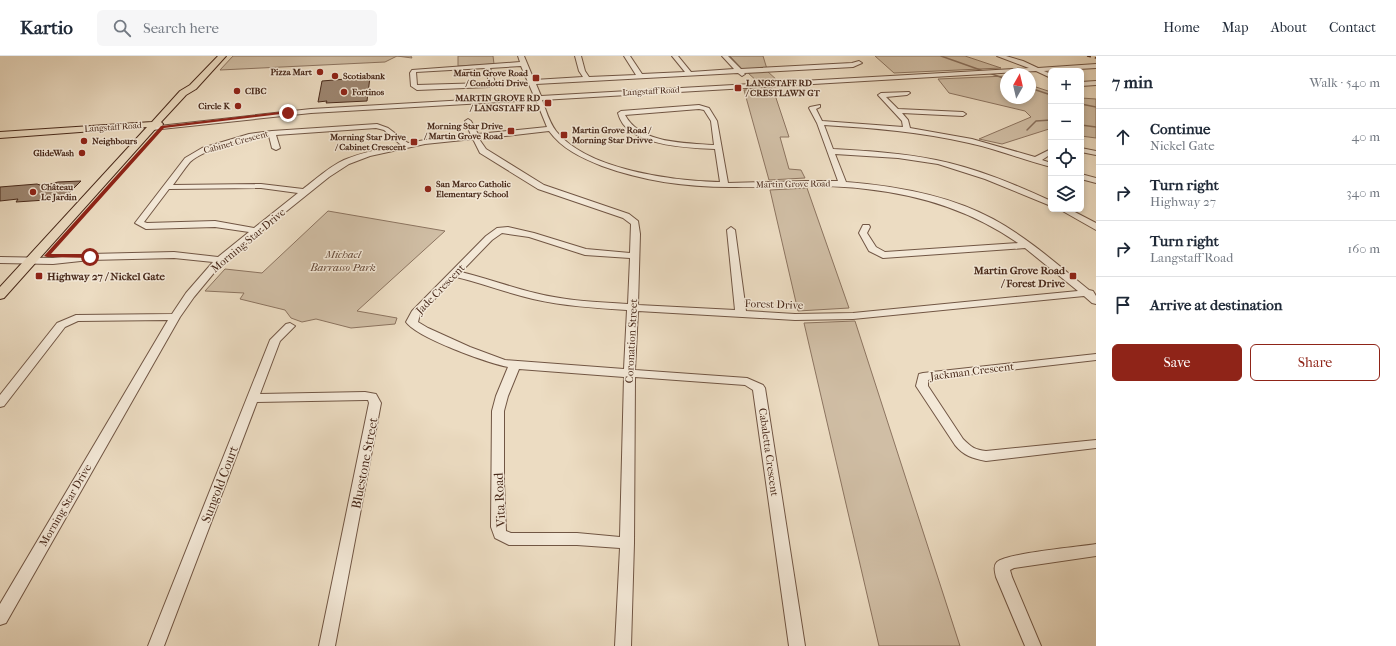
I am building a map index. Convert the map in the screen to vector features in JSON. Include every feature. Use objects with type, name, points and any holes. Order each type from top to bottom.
[{"type":"main road","points":[[0,295],[39,258],[159,126],[192,93],[194,87],[222,56]]},
{"type":"main road","name":"Langstaff Road","points":[[0,135],[68,131],[78,132],[159,126]]},
{"type":"main road","points":[[0,299],[13,293],[39,258]]},
{"type":"street","name":"Martin Grove Road","points":[[521,56],[551,129],[562,141],[579,153],[615,168],[671,180],[724,185],[803,183],[843,184],[897,191],[950,204],[996,224],[1091,293],[1096,301]]},
{"type":"street","points":[[578,56],[582,71],[587,79]]},
{"type":"street","points":[[627,56],[640,76]]},
{"type":"street","points":[[675,56],[690,74]]},
{"type":"street","points":[[725,56],[754,85]]},
{"type":"street","points":[[1000,56],[1022,62],[1048,74]]},
{"type":"street","points":[[1010,58],[1018,56]]},
{"type":"street","points":[[532,82],[859,64],[854,59]]},
{"type":"street","points":[[487,66],[492,82],[485,85],[417,88],[414,86],[413,73],[417,70],[487,66],[523,64]]},
{"type":"street","name":"Langstaff Road","points":[[159,126],[311,111],[1096,66]]},
{"type":"street","points":[[1084,84],[1096,83]]},
{"type":"street","points":[[907,93],[881,95],[905,120],[907,129]]},
{"type":"street","points":[[818,106],[812,108],[820,123],[843,184]]},
{"type":"street","points":[[717,147],[675,144],[649,137],[629,126],[621,113],[706,108],[710,112],[713,119],[724,185]]},
{"type":"street","points":[[897,112],[963,114]]},
{"type":"street","name":"Coronation Street","points":[[468,121],[474,136],[483,151],[534,183],[553,192],[631,219],[635,223],[635,256],[629,373],[627,543],[623,646]]},
{"type":"street","points":[[820,123],[907,129],[971,141],[1048,164]]},
{"type":"street","name":"Cabinet Crescent","points":[[256,231],[215,224],[146,226],[139,223],[188,160],[199,152],[217,146],[272,133],[381,126],[406,145]]},
{"type":"street","name":"Morning Star Drive","points":[[3,609],[175,317],[190,295],[220,260],[332,171],[346,162],[368,154],[406,145],[474,136],[551,129]]},
{"type":"street","points":[[272,133],[276,148]]},
{"type":"street","points":[[830,151],[887,154],[923,159],[959,168],[1001,182],[1048,203]]},
{"type":"street","points":[[1084,151],[1096,153]]},
{"type":"street","points":[[1036,160],[1048,153]]},
{"type":"street","points":[[1084,177],[1096,181]]},
{"type":"street","points":[[167,187],[261,186],[305,192]]},
{"type":"street","points":[[1068,212],[1096,228]]},
{"type":"street","points":[[866,227],[863,233],[872,249],[883,255],[1026,245]]},
{"type":"street","name":"Jade Crescent","points":[[629,373],[515,365],[482,357],[419,328],[411,322],[416,313],[494,233],[500,230],[508,230],[531,235],[584,252],[635,256]]},
{"type":"street","points":[[731,230],[741,314]]},
{"type":"street","points":[[0,255],[72,260],[90,257],[174,255],[220,260]]},
{"type":"street","points":[[0,260],[39,258]]},
{"type":"street","name":"Forest Drive","points":[[455,274],[483,280],[550,300],[575,304],[795,317],[853,316],[1091,293]]},
{"type":"street","points":[[0,403],[61,325],[65,322],[76,318],[175,317]]},
{"type":"street","name":"Sungold Court","points":[[156,646],[275,340],[290,326]]},
{"type":"street","name":"Jackman Crescent","points":[[1096,358],[948,373],[923,377],[922,386],[959,442],[966,450],[973,454],[986,456],[1096,444]]},
{"type":"street","name":"Vita Road","points":[[515,365],[502,396],[498,411],[497,483],[498,527],[500,534],[509,539],[572,539],[627,543]]},
{"type":"street","name":"Cabaletta Crescent","points":[[629,373],[747,382],[759,388],[797,646]]},
{"type":"street","name":"Bluestone Street","points":[[253,398],[365,396],[372,397],[375,403],[327,646]]},
{"type":"street","points":[[1033,646],[1004,577],[1002,566],[1011,562],[1096,550]]},
{"type":"green space","points":[[233,56],[397,56],[385,62],[220,70]]},
{"type":"green space","points":[[397,56],[411,56],[412,58]]},
{"type":"green space","points":[[458,56],[493,56],[494,64],[458,66]]},
{"type":"green space","points":[[730,56],[763,56],[767,69],[742,69]]},
{"type":"green space","points":[[875,56],[965,56],[1001,68],[1000,68],[894,73]]},
{"type":"green space","points":[[767,71],[778,81],[758,82],[748,73]]},
{"type":"green space","points":[[1000,76],[1000,104],[1036,104],[1036,87],[1048,91],[1048,129],[1002,144],[979,139],[1031,117],[1025,111],[949,93],[938,79]]},
{"type":"green space","points":[[773,89],[789,137],[780,137],[789,169],[801,170],[805,178],[769,180],[744,90]]},
{"type":"green space","points":[[1084,98],[1096,99],[1096,138],[1084,136]]},
{"type":"green space","points":[[807,188],[849,308],[798,311],[770,190]]},
{"type":"green space","name":"Michael Barrasso Park","points":[[328,211],[445,231],[357,311],[397,318],[395,324],[351,328],[316,319],[302,322],[291,318],[285,310],[240,299],[244,293],[205,291],[225,269],[262,273]]},
{"type":"green space","points":[[855,321],[960,646],[879,646],[804,323]]},
{"type":"building","name":"Fortinos","points":[[370,77],[367,101],[318,102],[322,81]]},
{"type":"building","name":"Château Le Jardin","points":[[81,181],[64,198],[61,199],[16,202],[18,199],[0,201],[0,187],[37,184],[43,186],[58,182]]},
{"type":"waterway","points":[[941,56],[1000,77]]},
{"type":"waterway","points":[[1036,90],[1048,94]]},
{"type":"waterway","points":[[1084,105],[1096,107]]},
{"type":"waterway","points":[[1027,130],[1036,121],[1048,120]]},
{"type":"waterway","points":[[1084,125],[1096,127]]},
{"type":"railway","points":[[1087,56],[1096,58]]},
{"type":"place","name":"Pizza Mart","points":[[320,72]]},
{"type":"place","name":"Scotiabank","points":[[335,76]]},
{"type":"place","name":"Martin Grove Road / Condotti Drive","points":[[536,78]]},
{"type":"place","name":"LANGSTAFF RD / CRESTLAWN GT","points":[[738,88]]},
{"type":"place","name":"CIBC","points":[[237,91]]},
{"type":"place","name":"Fortinos","points":[[344,92]]},
{"type":"place","name":"MARTIN GROVE RD / LANGSTAFF RD","points":[[548,103]]},
{"type":"place","name":"Circle K","points":[[238,106]]},
{"type":"place","name":"Morning Star Drive / Martin Grove Road","points":[[511,131]]},
{"type":"place","name":"Martin Grove Road / Morning Star Drivve","points":[[564,135]]},
{"type":"place","name":"Neighbours","points":[[84,141]]},
{"type":"place","name":"Morning Star Drive / Cabinet Crescent","points":[[414,142]]},
{"type":"place","name":"GlideWash","points":[[82,153]]},
{"type":"place","name":"San Marco Catholic Elementary School","points":[[428,189]]},
{"type":"place","name":"Château Le Jardin","points":[[33,192]]},
{"type":"place","name":"Highway 27 / Nickel Gate","points":[[39,276]]},
{"type":"place","name":"Martin Grove Road / Forest Drive","points":[[1073,276]]},
{"type":"route","points":[[90,257],[47,256],[163,127],[288,113]]}]
